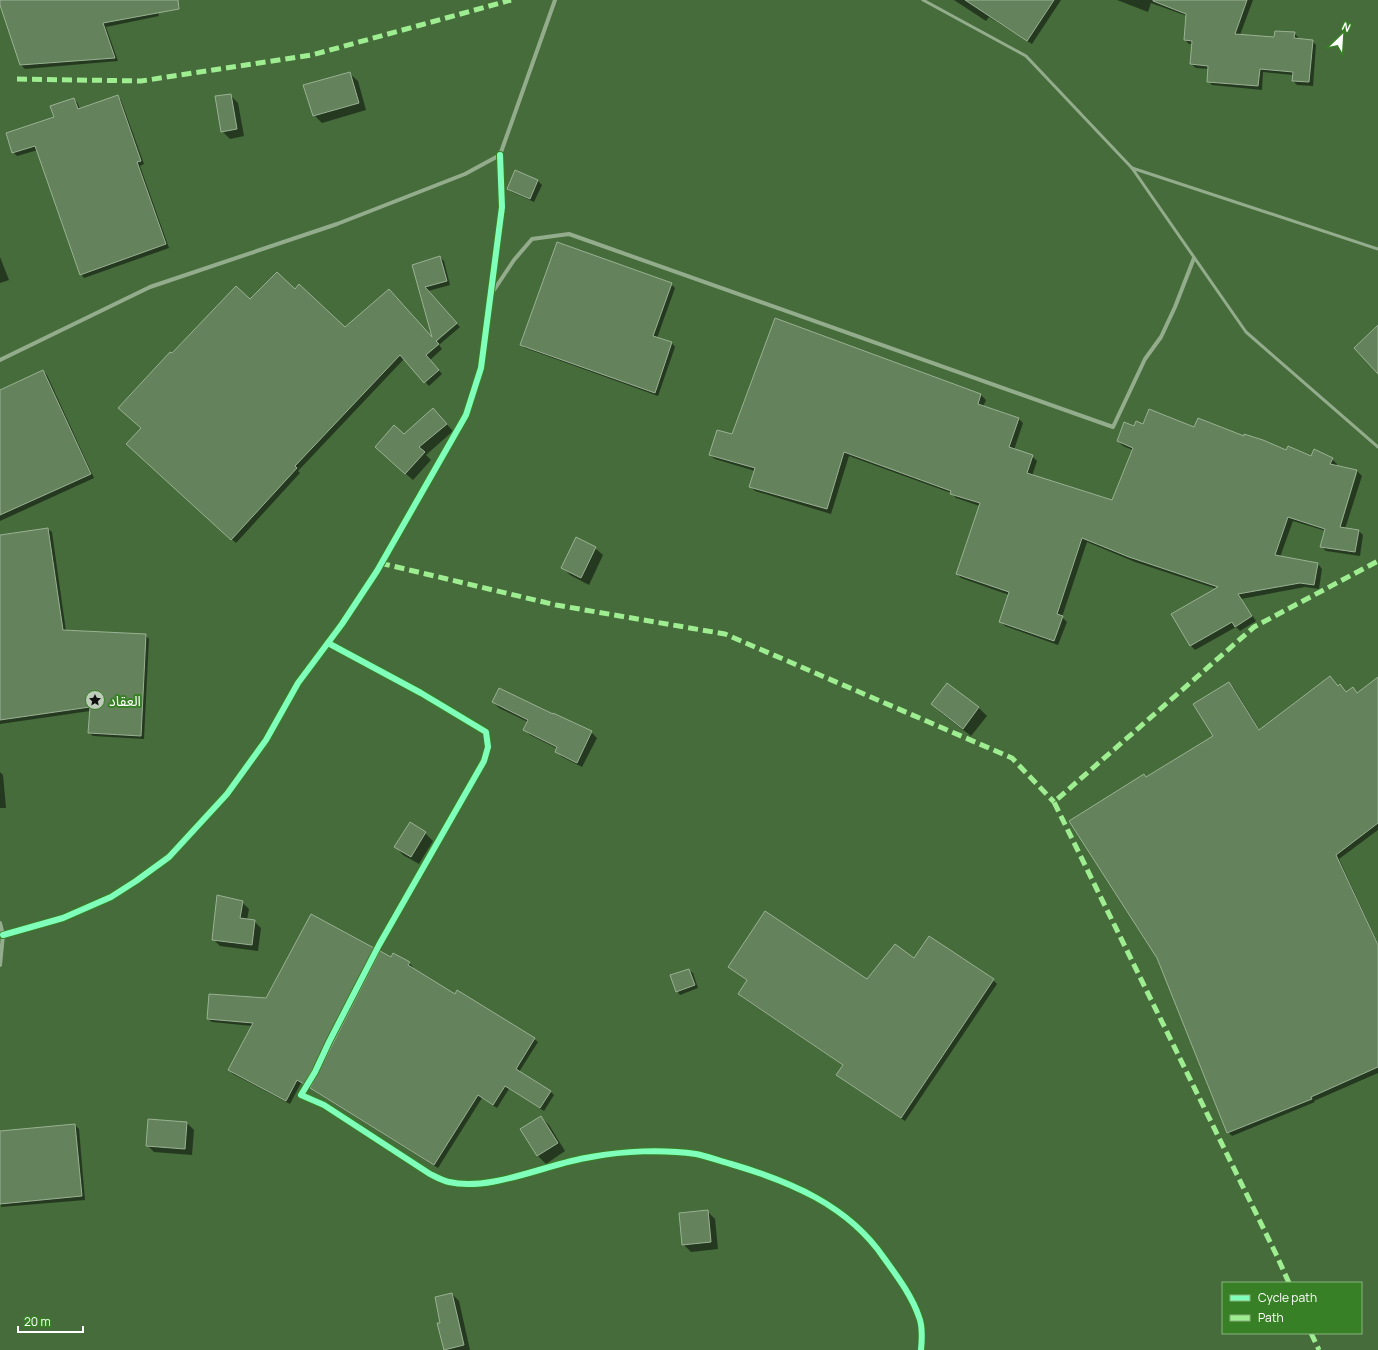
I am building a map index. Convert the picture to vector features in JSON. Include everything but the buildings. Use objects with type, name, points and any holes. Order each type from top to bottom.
[{"type":"street","points":[[3,935],[63,918],[111,897],[169,857],[231,788],[266,740],[298,683],[342,624],[377,571],[466,415],[481,368],[502,207],[500,155],[554,0]]},
{"type":"street","points":[[0,360],[150,287],[344,221],[465,174],[500,155]]},
{"type":"street","points":[[490,295],[514,260],[532,239],[569,234],[1113,427],[1145,359],[1161,337],[1175,307],[1194,258]]},
{"type":"street","points":[[328,643],[421,693],[486,732],[488,747],[484,761],[379,945],[315,1072],[301,1095],[324,1104],[430,1174],[449,1182],[471,1185],[506,1179],[590,1157],[653,1151],[696,1154],[758,1172],[815,1196],[854,1222],[877,1247],[904,1286],[920,1318],[922,1338],[921,1350]]},
{"type":"street","points":[[0,923],[3,935],[0,965]]},
{"type":"lane","points":[[923,0],[1026,56],[1132,168],[1246,332],[1378,447]]},
{"type":"lane","points":[[1132,168],[1378,249]]},
{"type":"marked path","points":[[17,79],[141,81],[312,55],[511,0]]},
{"type":"marked path","points":[[1289,1282],[1054,802],[1254,627],[1378,561]]},
{"type":"marked path","points":[[380,563],[556,605],[725,634],[1012,758],[1054,802]]},
{"type":"marked path","points":[[1311,1334],[1319,1350]]},
{"type":"cycle path","points":[[3,935],[63,918],[111,897],[169,857],[227,794],[266,740],[298,683],[342,624],[377,571],[466,415],[481,368],[502,207],[500,155]]},
{"type":"cycle path","points":[[328,643],[421,693],[486,732],[488,747],[484,761],[379,945],[315,1072],[301,1095],[324,1105],[430,1174],[449,1182],[465,1184],[483,1183],[520,1176],[575,1160],[591,1157],[616,1153],[657,1151],[683,1152],[700,1155],[774,1178],[795,1187],[835,1209],[853,1223],[869,1239],[899,1279],[916,1309],[921,1325],[921,1350]]},
{"type":"place","name":"العقاد","points":[[95,700]]}]
